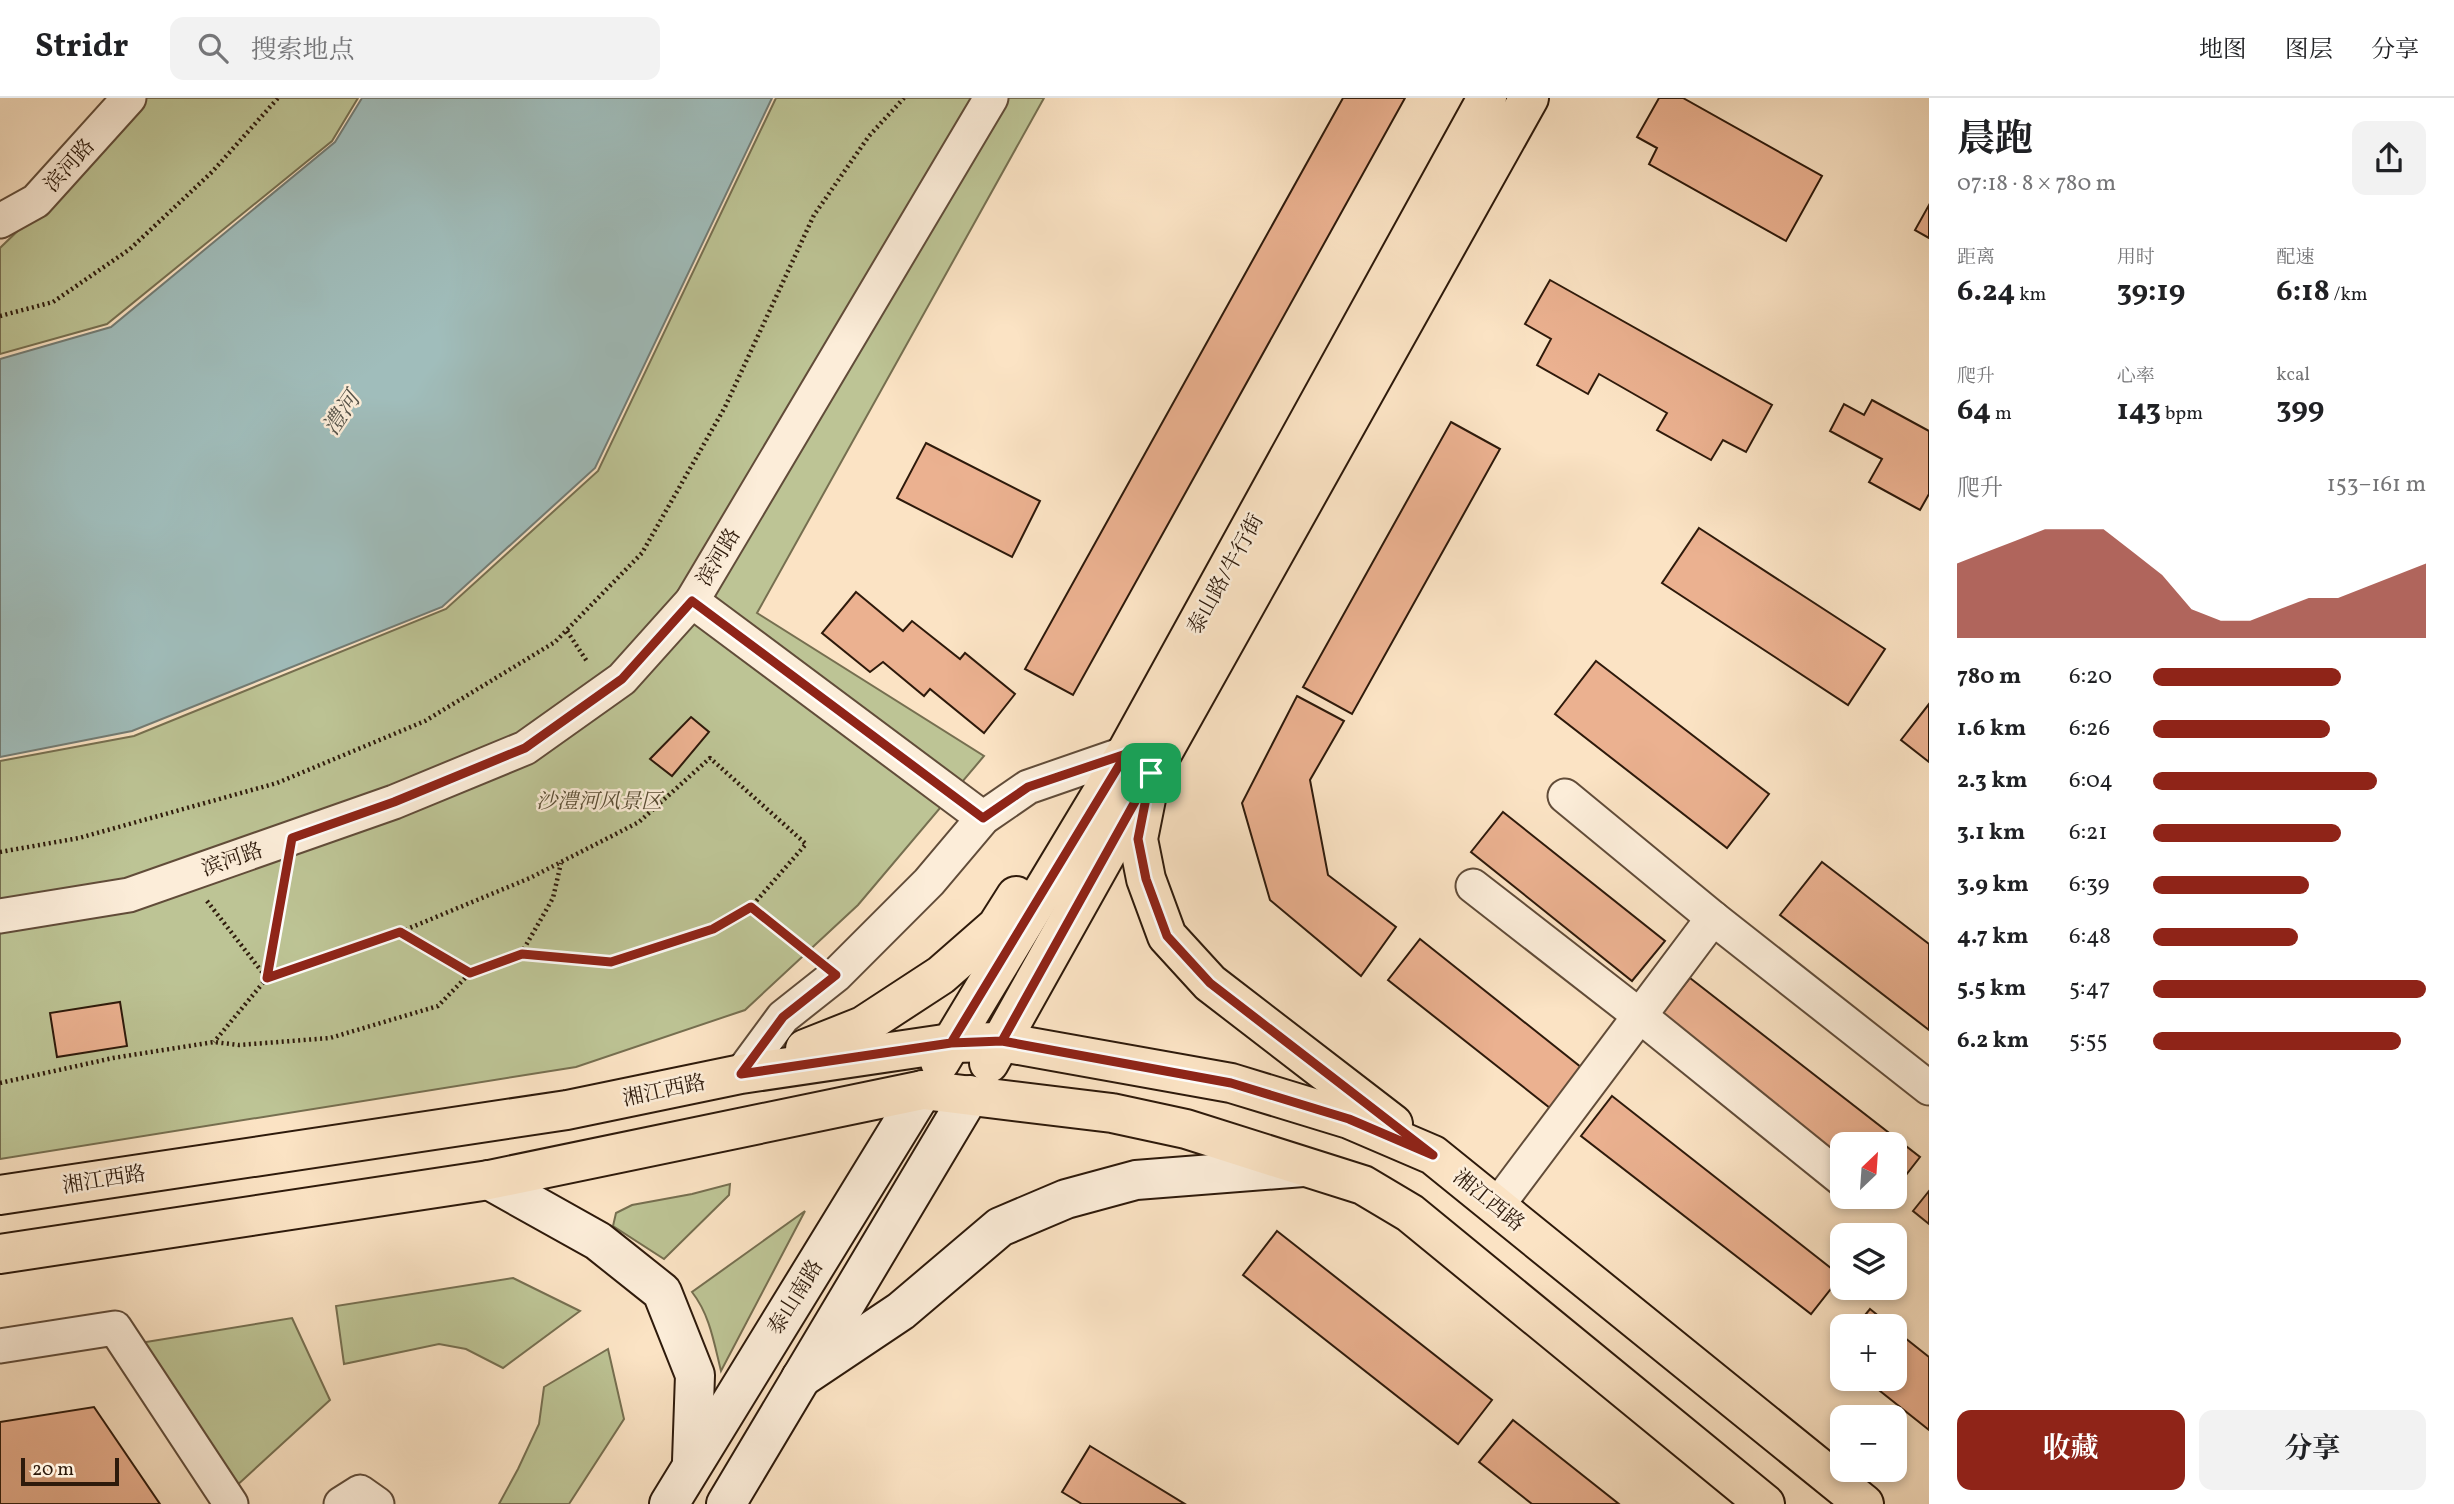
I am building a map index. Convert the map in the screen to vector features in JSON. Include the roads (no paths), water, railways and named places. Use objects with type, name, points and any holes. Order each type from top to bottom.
[{"type":"main road","name":"泰山路/牛行街","points":[[970,1095],[1002,1041],[1138,763],[1487,98]]},
{"type":"main road","name":"泰山路/牛行街","points":[[923,1090],[951,1043],[1138,763],[1529,98]]},
{"type":"main road","points":[[741,1074],[863,1026],[940,975],[997,926],[1076,805],[1138,763]]},
{"type":"main road","points":[[1138,763],[1138,839],[1146,879],[1167,936],[1210,983],[1433,1155]]},
{"type":"main road","name":"湘江西路","points":[[0,1195],[567,1110],[741,1074],[951,1043],[1002,1041],[1231,1083],[1349,1119],[1433,1155],[1864,1504]]},
{"type":"main road","points":[[0,1254],[489,1180],[923,1090],[1112,1112],[1186,1129],[1307,1166],[1363,1185],[1410,1213],[1765,1504]]},
{"type":"main road","name":"泰山南路","points":[[669,1504],[923,1090]]},
{"type":"main road","points":[[726,1504],[970,1095]]},
{"type":"main road","points":[[802,1378],[901,1311],[1000,1227],[1066,1199],[1136,1180],[1307,1166]]},
{"type":"main road","points":[[489,1180],[598,1241],[663,1292],[695,1375],[692,1465]]},
{"type":"street","name":"滨河路","points":[[0,221],[36,201],[129,98]]},
{"type":"street","name":"滨河路","points":[[0,916],[130,895],[394,802],[525,748],[622,679],[692,601],[990,98]]},
{"type":"street","points":[[692,601],[983,818]]},
{"type":"street","points":[[741,1074],[783,1017],[836,975],[929,882],[983,818],[1028,787],[1138,763]]},
{"type":"street","points":[[1566,796],[1713,918],[1929,1088]]},
{"type":"street","points":[[1473,886],[1830,1169]]},
{"type":"street","points":[[1497,1206],[1713,918]]},
{"type":"street","points":[[0,1346],[116,1328],[231,1504]]},
{"type":"street","points":[[341,1504],[360,1492],[377,1504]]},
{"type":"water","name":"澧河","points":[[362,98],[772,98],[595,468],[442,607],[132,731],[0,757],[0,359],[111,327],[335,142]]},
{"type":"park label","name":"沙澧河风景区","points":[[599,801]]}]
